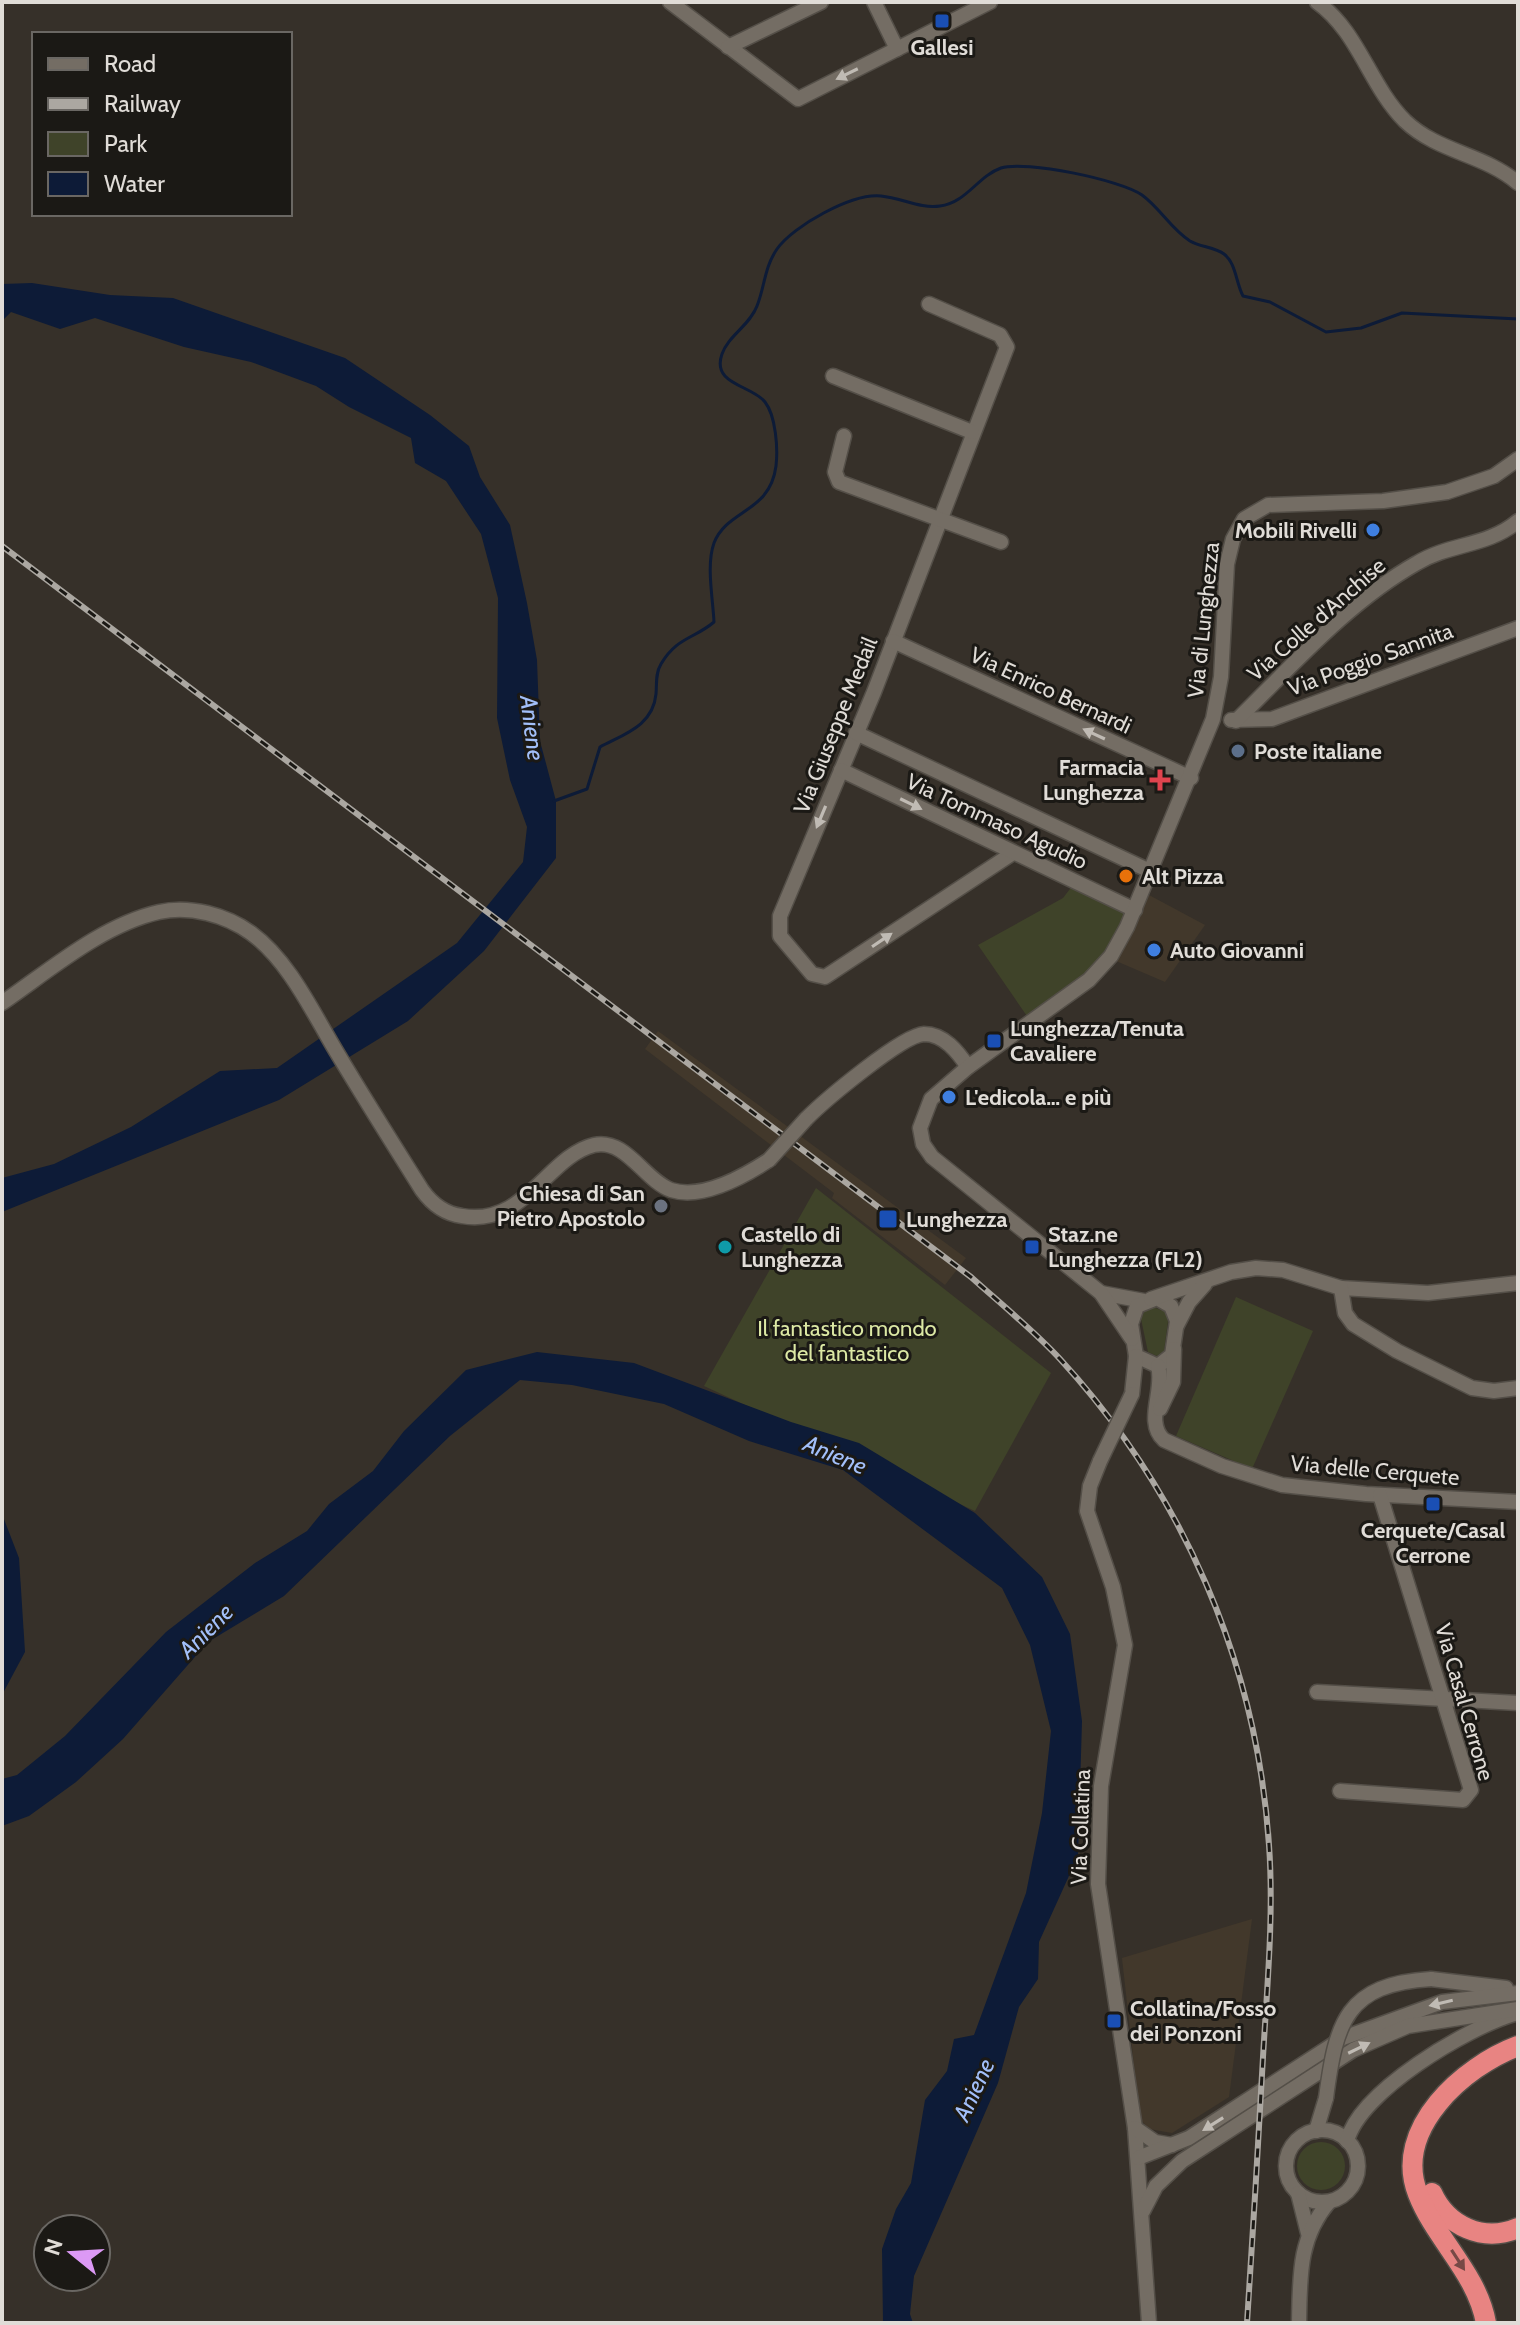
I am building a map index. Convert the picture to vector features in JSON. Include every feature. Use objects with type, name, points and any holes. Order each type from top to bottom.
[{"type":"highway","points":[[1486,2323],[1474,2286],[1419,2197],[1414,2164],[1422,2131],[1441,2099],[1476,2068],[1518,2046]]},
{"type":"highway","points":[[1518,2059],[1488,2073],[1452,2102],[1431,2136],[1425,2166],[1429,2187],[1439,2207],[1459,2225],[1483,2233],[1518,2228]]},
{"type":"street","points":[[670,2],[798,99],[990,2]]},
{"type":"street","points":[[728,47],[821,2]]},
{"type":"street","points":[[874,2],[897,49]]},
{"type":"street","points":[[1317,2],[1348,31],[1386,96],[1406,122],[1436,143],[1496,165],[1518,183]]},
{"type":"street","points":[[1496,165],[1518,164]]},
{"type":"street","name":"Via Giuseppe Medail","points":[[929,304],[998,334],[1007,342],[893,641],[778,923],[783,942],[814,975],[828,976],[1013,853]]},
{"type":"street","points":[[833,376],[972,432]]},
{"type":"street","points":[[844,436],[835,472],[839,482],[1001,542]]},
{"type":"street","name":"Via di Lunghezza","points":[[968,1067],[1089,980],[1113,952],[1135,910],[1213,719],[1220,684],[1229,551],[1238,528],[1249,514],[1268,505],[1369,502],[1440,494],[1488,479],[1518,460]]},
{"type":"street","name":"Via Colle d'Anchise","points":[[1236,721],[1314,644],[1410,566],[1433,556],[1490,540],[1518,521]]},
{"type":"street","name":"Via Poggio Sannita","points":[[1213,719],[1261,721],[1277,717],[1518,628]]},
{"type":"street","name":"Via Enrico Bernardi","points":[[893,641],[1191,778]]},
{"type":"street","points":[[856,733],[1152,872]]},
{"type":"street","name":"Via Tommaso Agudio","points":[[841,770],[1135,910]]},
{"type":"street","points":[[2,1003],[108,933],[147,915],[176,909],[213,915],[252,934],[274,956],[311,1009],[424,1194],[438,1207],[460,1216],[482,1217],[507,1209],[579,1152],[597,1145],[618,1149],[663,1186],[687,1192],[712,1188],[769,1160],[806,1119],[853,1079],[915,1036],[929,1034],[942,1040],[968,1067],[941,1088],[925,1110],[920,1128],[925,1148],[939,1164],[1101,1293],[1132,1339]]},
{"type":"street","points":[[1174,1347],[1171,1358],[1155,1365],[1136,1356],[1132,1339],[1133,1313],[1148,1300],[1235,1271],[1263,1268],[1341,1288],[1428,1293],[1518,1283]]},
{"type":"street","points":[[1154,1420],[1173,1382],[1177,1325],[1193,1296],[1211,1279]]},
{"type":"street","points":[[1341,1288],[1350,1321],[1397,1351],[1472,1388],[1494,1391],[1518,1388]]},
{"type":"street","points":[[1101,1293],[1171,1306],[1177,1325]]},
{"type":"street","name":"Via Collatina","points":[[1132,1394],[1136,1356]]},
{"type":"street","points":[[1154,1420],[1160,1387],[1155,1365]]},
{"type":"street","name":"Via Collatina","points":[[1149,2323],[1135,2128],[1098,1874],[1101,1786],[1125,1645],[1113,1587],[1088,1516],[1088,1491],[1132,1394],[1155,1365]]},
{"type":"street","name":"Via delle Cerquete","points":[[1154,1420],[1156,1430],[1164,1440],[1254,1478],[1300,1488],[1518,1502]]},
{"type":"street","name":"Via Casal Cerrone","points":[[1340,1791],[1460,1800],[1468,1797],[1470,1785],[1380,1495]]},
{"type":"street","points":[[1317,1692],[1518,1703]]},
{"type":"street","points":[[1316,2131],[1326,2098],[1335,2040],[1341,2023],[1356,2004],[1384,1985],[1431,1979],[1518,1991]]},
{"type":"street","points":[[1138,2158],[1176,2145],[1343,2038],[1442,2002],[1518,1991]]},
{"type":"street","points":[[1347,2141],[1359,2116],[1437,2049],[1518,2011]]},
{"type":"street","points":[[1142,2213],[1159,2183],[1198,2150],[1353,2050],[1408,2026],[1518,2011]]},
{"type":"street","points":[[1135,2128],[1155,2142],[1176,2145]]},
{"type":"street","points":[[1298,2193],[1318,2202],[1341,2197],[1357,2177],[1355,2151],[1347,2141],[1338,2134],[1316,2131],[1296,2142],[1290,2152],[1287,2174],[1298,2193],[1308,2233]]},
{"type":"street","points":[[1138,2158],[1166,2159],[1198,2150]]},
{"type":"street","points":[[1299,2323],[1300,2269],[1308,2233],[1329,2202]]},
{"type":"shaded area","points":[[1149,895],[1205,925],[1165,982],[1116,961]]},
{"type":"shaded area","points":[[658,1031],[966,1258],[945,1285],[832,1198],[834,1193],[645,1049]]},
{"type":"shaded area","points":[[1252,1919],[1229,2097],[1172,2133],[1149,2129],[1140,2119],[1122,1958]]},
{"type":"green space","points":[[1073,885],[1130,912],[1120,932],[1088,974],[1029,1019],[978,945],[1063,898]]},
{"type":"green space","name":"Il fantastico mondo del fantastico","points":[[816,1188],[1051,1373],[975,1511],[704,1386]]},
{"type":"green space","points":[[1236,1297],[1313,1331],[1252,1469],[1176,1436]]},
{"type":"green space","points":[[1153,1307],[1166,1312],[1168,1321],[1164,1351],[1157,1356],[1148,1352],[1141,1319],[1144,1312]]},
{"type":"green space","points":[[1321,2142],[1338,2149],[1345,2166],[1338,2183],[1321,2190],[1304,2183],[1297,2166],[1304,2149]]},
{"type":"water","name":"Aniene","points":[[32,283],[110,295],[173,298],[345,358],[430,415],[469,446],[480,477],[510,525],[527,603],[537,660],[540,741],[556,801],[556,858],[484,951],[408,1021],[279,1100],[2,1212],[2,1178],[54,1164],[131,1127],[220,1071],[277,1068],[457,943],[523,862],[527,827],[510,780],[497,718],[498,598],[481,534],[446,481],[415,463],[411,438],[349,407],[316,386],[251,362],[184,347],[95,318],[60,329],[11,312],[2,321],[2,284]]},
{"type":"water","name":"Aniene","points":[[537,1352],[634,1363],[791,1422],[859,1443],[975,1513],[1042,1577],[1070,1634],[1082,1721],[1078,1856],[1039,1942],[1038,1979],[1019,2007],[998,2083],[914,2276],[910,2314],[913,2323],[883,2323],[882,2249],[896,2209],[911,2183],[925,2100],[947,2071],[954,2039],[974,2035],[1026,1893],[1042,1813],[1051,1731],[1030,1645],[1002,1588],[843,1470],[749,1441],[664,1404],[572,1385],[520,1380],[450,1436],[284,1596],[208,1642],[123,1739],[76,1782],[29,1816],[2,1826],[2,1779],[17,1775],[65,1736],[166,1632],[255,1563],[307,1531],[329,1504],[373,1471],[404,1431],[466,1370]]},
{"type":"water","points":[[2,1514],[19,1558],[25,1652],[2,1695]]},
{"type":"waterway","points":[[554,801],[587,789],[600,747],[636,728],[649,714],[654,705],[658,672],[667,655],[714,622],[710,572],[714,543],[728,523],[766,493],[777,459],[769,408],[759,396],[727,378],[720,364],[722,354],[754,313],[777,249],[809,221],[824,213],[869,196],[940,206],[957,200],[1001,168],[1051,169],[1114,183],[1142,195],[1183,236],[1228,258],[1243,296],[1270,302],[1326,332],[1361,328],[1402,313],[1518,319]]},
{"type":"railway","points":[[2,546],[971,1277],[1060,1359],[1104,1411],[1143,1466],[1177,1524],[1206,1584],[1230,1647],[1249,1711],[1262,1777],[1269,1845],[1270,1924],[1247,2323]]},
{"type":"place","name":"Gallesi","points":[[942,21]]},
{"type":"place","name":"Mobili Rivelli","points":[[1373,530]]},
{"type":"place","name":"Poste italiane","points":[[1238,751]]},
{"type":"place","name":"Farmacia Lunghezza","points":[[1160,780]]},
{"type":"place","name":"Alt Pizza","points":[[1126,876]]},
{"type":"place","name":"Auto Giovanni","points":[[1154,950]]},
{"type":"place","name":"Lunghezza/Tenuta Cavaliere","points":[[994,1041]]},
{"type":"place","name":"L'edicola… e più","points":[[949,1097]]},
{"type":"place","name":"Chiesa di San Pietro Apostolo","points":[[661,1206]]},
{"type":"place","name":"Lunghezza","points":[[888,1219]]},
{"type":"place","name":"Castello di Lunghezza","points":[[725,1247]]},
{"type":"place","name":"Staz.ne Lunghezza (FL2)","points":[[1032,1247]]},
{"type":"place","name":"Cerquete/Casal Cerrone","points":[[1433,1504]]},
{"type":"place","name":"Collatina/Fosso dei Ponzoni","points":[[1114,2021]]}]
